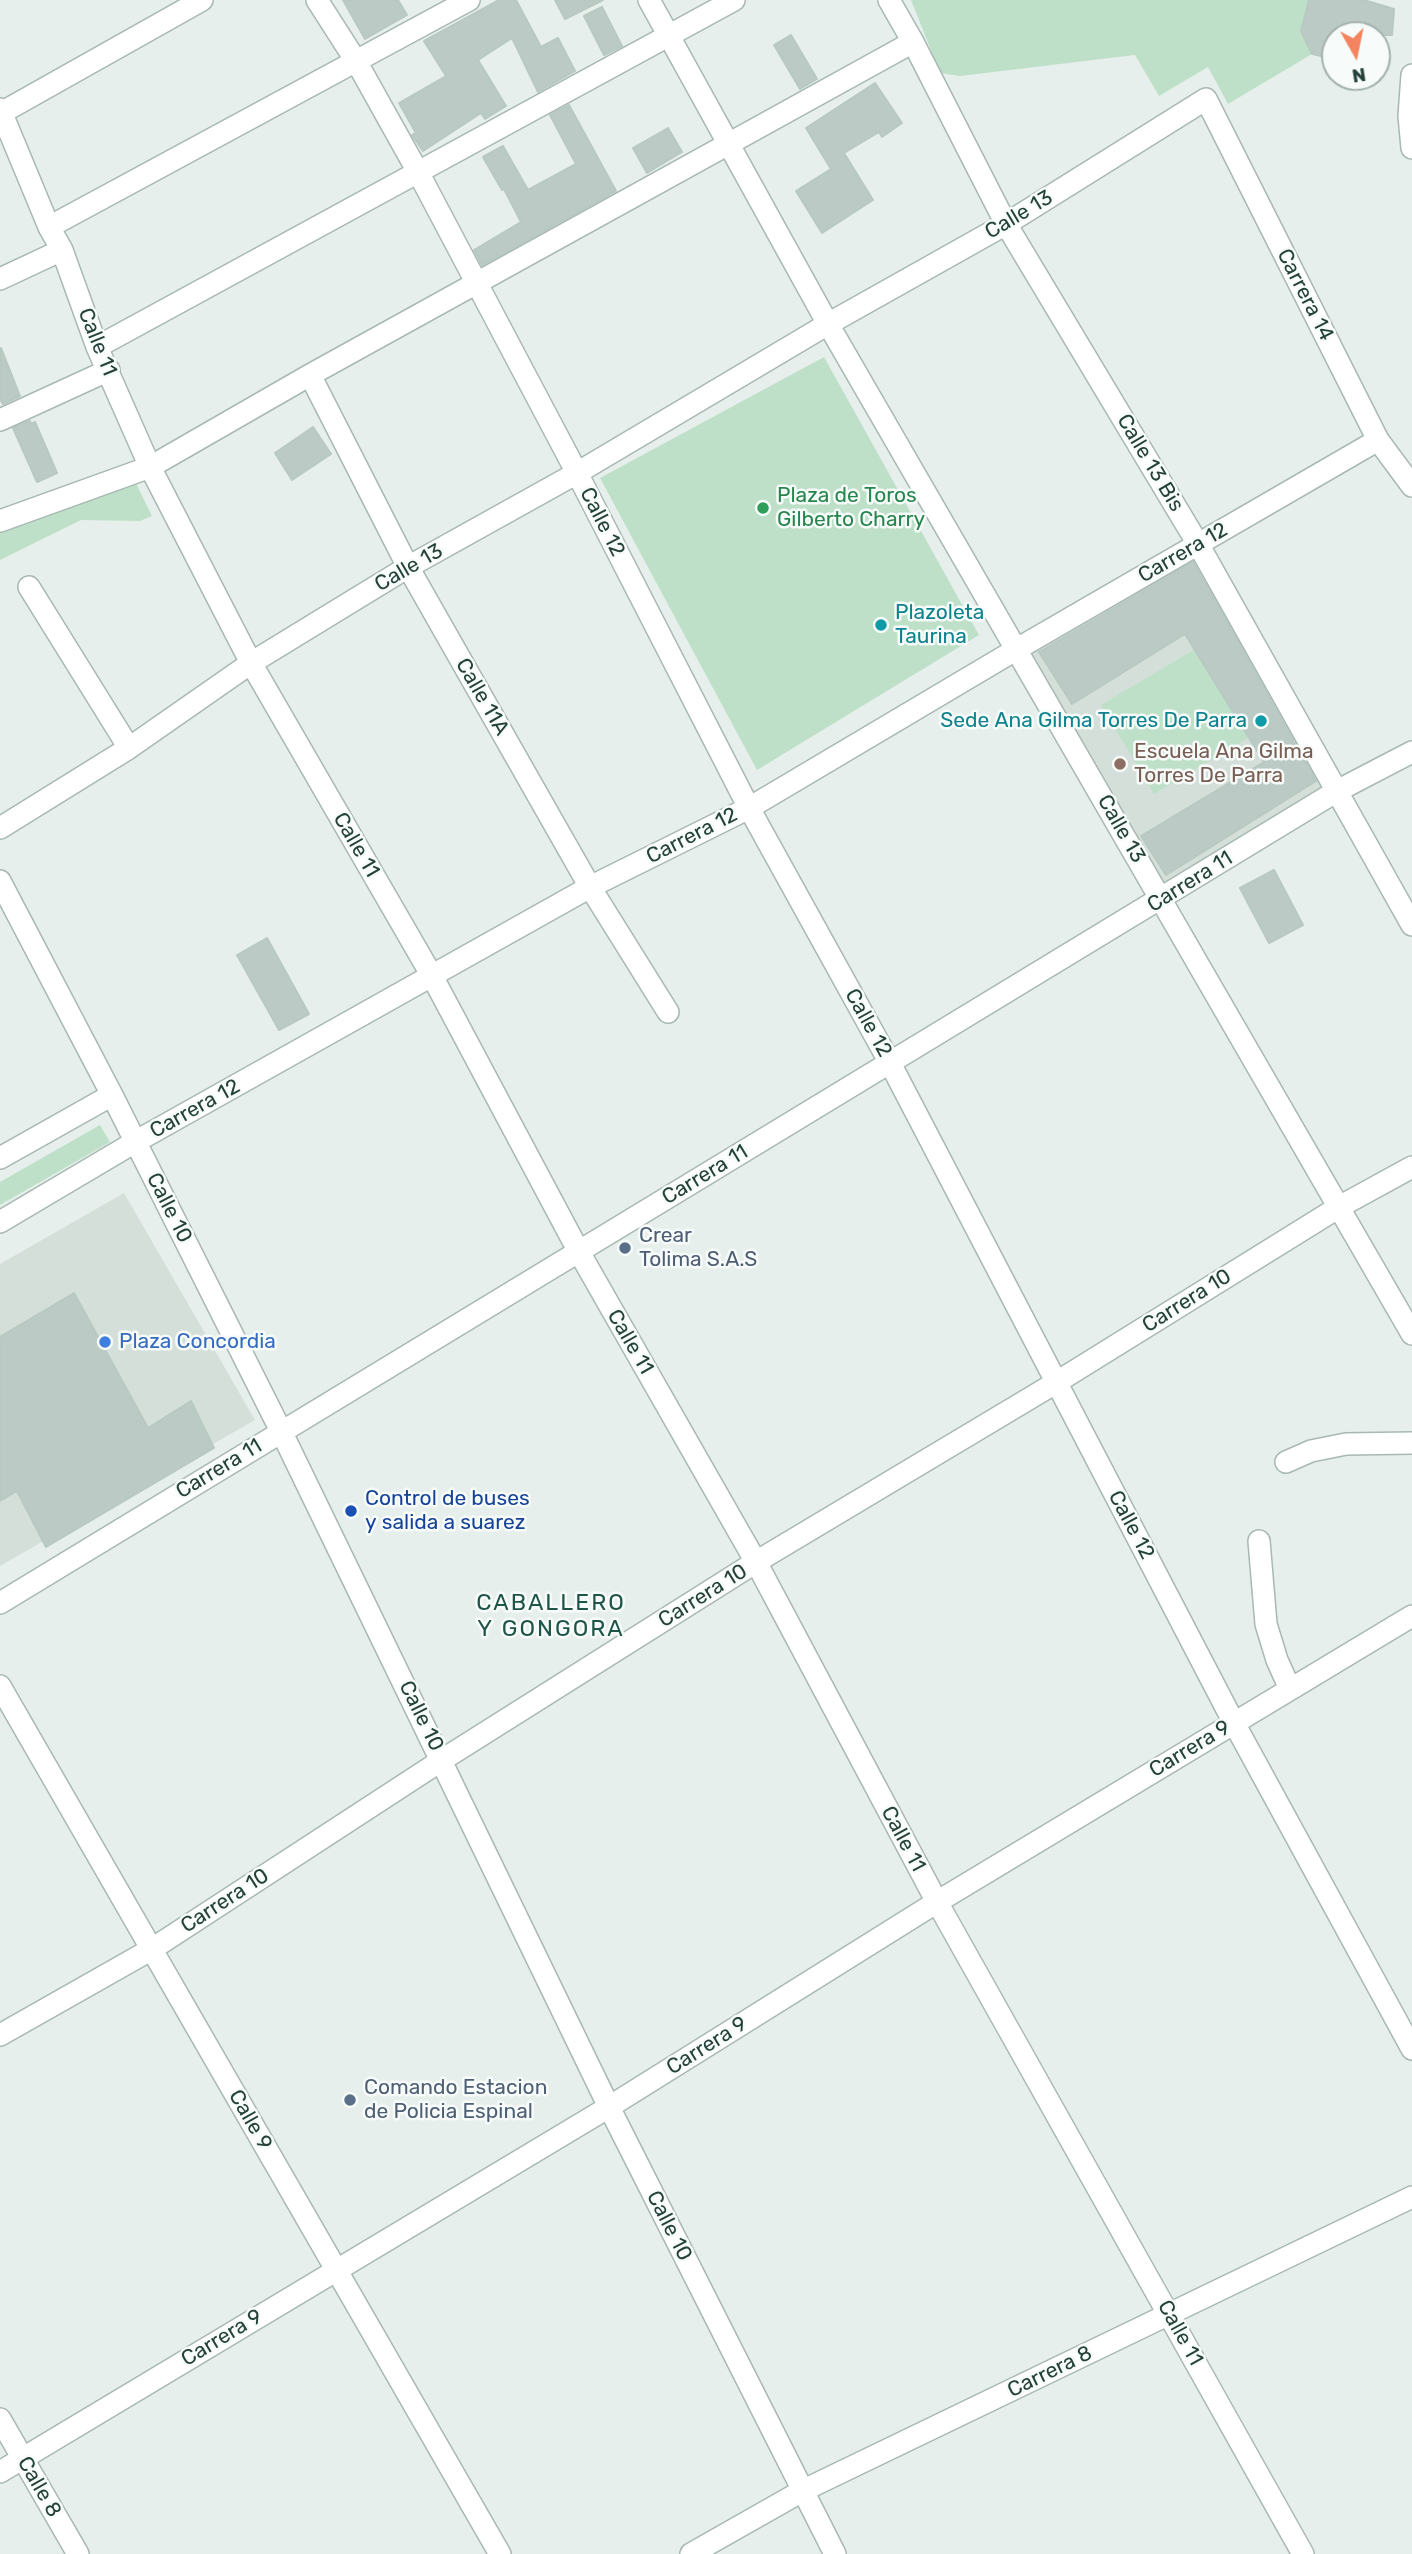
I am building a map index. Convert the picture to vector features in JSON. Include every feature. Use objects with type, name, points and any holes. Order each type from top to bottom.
[{"type":"street","points":[[2,122],[202,0]]},
{"type":"street","name":"Calle 12","points":[[317,0],[356,61],[418,172],[577,473],[748,807],[890,1063],[1234,1723],[1412,2049]]},
{"type":"street","points":[[49,227],[469,0]]},
{"type":"street","name":"Calle 13","points":[[649,0],[828,324],[1412,1334]]},
{"type":"street","points":[[97,347],[734,0]]},
{"type":"street","name":"Calle 13 Bis","points":[[889,0],[1006,224],[1198,544],[1412,925]]},
{"type":"street","points":[[0,521],[150,467],[310,375],[913,42]]},
{"type":"street","points":[[1412,75],[1409,116],[1412,148]]},
{"type":"street","name":"Calle 13","points":[[0,828],[129,748],[250,663],[408,567],[577,473],[828,324],[1006,224],[1206,99]]},
{"type":"street","name":"Carrera 14","points":[[1206,99],[1378,440],[1412,486]]},
{"type":"street","name":"Calle 11","points":[[2,122],[62,250],[97,347],[150,467],[250,663],[432,976],[579,1252],[756,1562],[937,1902],[1303,2554]]},
{"type":"street","points":[[0,279],[62,250]]},
{"type":"street","points":[[0,420],[109,370]]},
{"type":"street","name":"Calle 11A","points":[[310,375],[408,567],[590,887],[668,1012]]},
{"type":"street","name":"Carrera 12","points":[[0,1222],[135,1142],[590,887],[748,807],[1378,440]]},
{"type":"street","points":[[29,587],[129,748]]},
{"type":"street","name":"Carrera 11","points":[[0,1603],[1337,791],[1412,752]]},
{"type":"street","name":"Calle 10","points":[[0,881],[112,1095],[281,1431],[609,2107],[835,2554]]},
{"type":"street","points":[[0,1158],[112,1095]]},
{"type":"street","name":"Carrera 10","points":[[0,2035],[152,1949],[442,1760],[756,1562],[1057,1382],[1339,1207],[1412,1167]]},
{"type":"street","points":[[1286,1462],[1311,1451],[1346,1444],[1412,1443]]},
{"type":"street","points":[[1259,1541],[1266,1624],[1277,1660],[1290,1689]]},
{"type":"street","name":"Carrera 9","points":[[0,2472],[609,2107],[937,1902],[1412,1616]]},
{"type":"street","name":"Calle 9","points":[[0,1686],[500,2554]]},
{"type":"street","name":"Carrera 8","points":[[691,2554],[802,2491],[1412,2197]]},
{"type":"street","name":"Calle 8","points":[[0,2419],[78,2554]]},
{"type":"shaded area","points":[[1195,551],[1326,788],[1163,892],[1025,650]]},
{"type":"shaded area","name":"Plaza Concordia","points":[[124,1193],[255,1420],[0,1566],[0,1264]]},
{"type":"green space","points":[[911,0],[1309,0],[1301,31],[1312,54],[1228,104],[1208,67],[1159,96],[1135,55],[960,76],[940,73]]},
{"type":"green space","points":[[824,357],[979,635],[757,770],[600,478]]},
{"type":"green space","points":[[132,475],[152,516],[140,521],[81,520],[0,560],[0,526]]},
{"type":"green space","points":[[1195,649],[1248,738],[1154,794],[1101,705]]},
{"type":"green space","points":[[100,1125],[110,1142],[0,1205],[0,1182]]},
{"type":"building","points":[[343,0],[398,0],[407,15],[365,39]]},
{"type":"building","points":[[499,0],[516,0],[541,47],[558,38],[575,71],[538,92],[512,38],[478,60],[506,106],[485,119],[481,113],[423,151],[412,135],[416,133],[399,103],[446,76],[424,41]]},
{"type":"building","points":[[555,0],[603,0],[565,19]]},
{"type":"building","points":[[1309,0],[1364,0],[1394,9],[1392,35],[1391,21],[1321,21],[1321,56],[1312,54],[1301,31]]},
{"type":"building","points":[[602,7],[622,46],[604,55],[584,16]]},
{"type":"building","points":[[791,35],[817,79],[800,89],[774,45]]},
{"type":"building","points":[[875,83],[902,123],[882,137],[879,132],[844,153],[873,200],[822,233],[796,191],[831,169],[806,128]]},
{"type":"building","points":[[569,105],[616,191],[482,265],[474,250],[521,222],[483,157],[503,146],[528,190],[576,164],[550,115]]},
{"type":"building","points":[[668,128],[682,152],[647,173],[633,148]]},
{"type":"building","points":[[1,348],[20,396],[3,404],[0,399]]},
{"type":"building","points":[[30,421],[31,424],[35,422],[57,473],[37,482],[13,428]]},
{"type":"building","points":[[313,427],[331,454],[292,480],[275,453]]},
{"type":"building","name":"Sede Ana Gilma Torres De Parra","points":[[1193,562],[1316,781],[1166,875],[1141,836],[1264,762],[1185,634],[1072,704],[1039,652]]},
{"type":"building","points":[[1274,870],[1303,925],[1269,943],[1240,888]]},
{"type":"building","points":[[267,938],[309,1014],[279,1030],[237,955]]},
{"type":"building","points":[[74,1293],[148,1428],[191,1401],[214,1448],[46,1547],[17,1491],[0,1501],[0,1337]]},
{"type":"place","name":"Plaza de Toros Gilberto Charry","points":[[763,508]]},
{"type":"place","name":"Plazoleta Taurina","points":[[881,625]]},
{"type":"place","name":"Sede Ana Gilma Torres De Parra","points":[[1261,721]]},
{"type":"place","name":"Escuela Ana Gilma Torres De Parra","points":[[1120,764]]},
{"type":"place","name":"Crear Tolima S.A.S","points":[[625,1248]]},
{"type":"place","name":"Plaza Concordia","points":[[105,1342]]},
{"type":"place","name":"Control de buses y salida a suarez","points":[[351,1511]]},
{"type":"place","name":"Comando Estacion de Policia Espinal","points":[[350,2100]]},
{"type":"district","name":"CABALLERO Y GONGORA","points":[[551,1616]]}]
